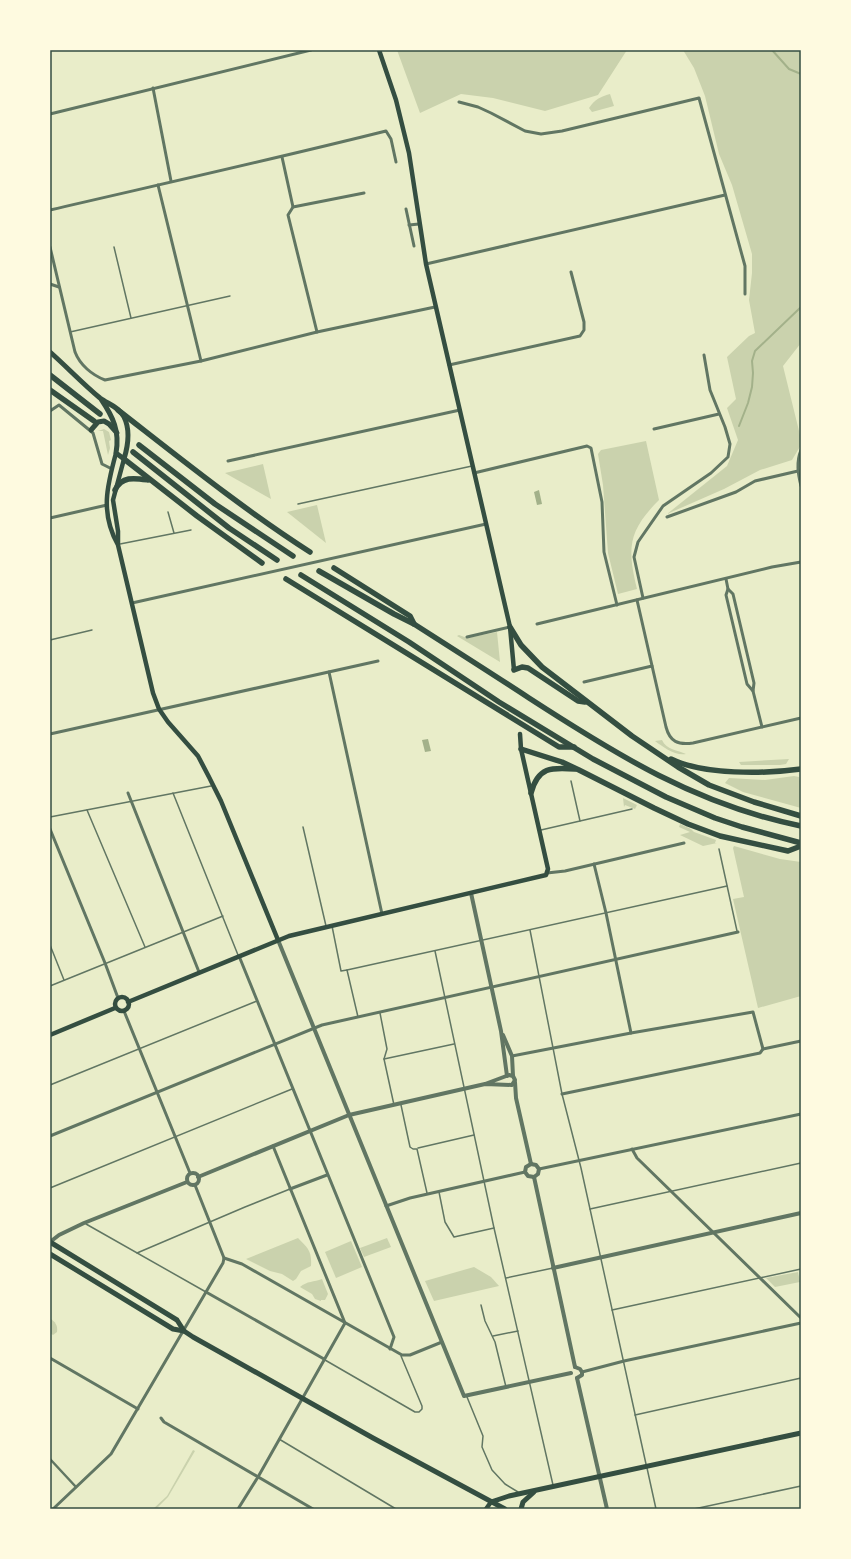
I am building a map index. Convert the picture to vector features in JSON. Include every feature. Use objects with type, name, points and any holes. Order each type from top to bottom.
[{"type":"highway","points":[[50,375],[100,414]]},
{"type":"highway","points":[[50,390],[94,421]]},
{"type":"highway","points":[[118,410],[211,483],[272,528],[310,552]]},
{"type":"highway","points":[[139,445],[215,504],[293,556]]},
{"type":"highway","points":[[133,452],[229,528],[276,560]]},
{"type":"highway","points":[[124,459],[262,563]]},
{"type":"highway","points":[[115,490],[119,483],[128,478],[150,480]]},
{"type":"highway","points":[[334,568],[410,616],[414,624]]},
{"type":"highway","points":[[319,571],[414,624],[602,745],[663,779],[707,798],[752,814],[801,826]]},
{"type":"highway","points":[[301,575],[409,642],[499,702],[574,747],[666,797],[702,813],[742,828],[801,845]]},
{"type":"highway","points":[[286,579],[559,748],[574,747]]},
{"type":"highway","points":[[510,627],[521,645],[536,662],[586,702],[678,768],[708,785],[754,802],[801,816]]},
{"type":"highway","points":[[514,670],[520,667],[528,668],[578,701],[586,702]]},
{"type":"highway","points":[[521,749],[562,762],[688,824],[720,836],[788,851],[801,845]]},
{"type":"highway","points":[[654,751],[675,761],[725,771],[764,772],[801,769]]},
{"type":"highway","points":[[531,793],[537,778],[544,771],[558,768],[579,770]]},
{"type":"main road","points":[[379,50],[394,94],[409,153],[426,264],[510,627],[514,670]]},
{"type":"main road","points":[[50,352],[101,399],[118,410],[125,420],[128,432],[128,444],[115,490],[113,504],[118,531],[118,545]]},
{"type":"main road","points":[[101,399],[114,419],[118,434],[116,453],[107,493],[107,504],[112,533],[118,545],[153,693],[159,709],[168,722],[198,756],[213,785],[278,940]]},
{"type":"main road","points":[[91,430],[98,422],[104,421],[110,424],[118,434]]},
{"type":"main road","points":[[116,453],[124,459]]},
{"type":"main road","points":[[107,504],[113,504]]},
{"type":"main road","points":[[128,1002],[289,936],[546,875],[548,869],[521,749],[520,734]]},
{"type":"main road","points":[[118,998],[124,998],[128,1002],[128,1008],[124,1011],[118,1011],[116,1008],[115,1004],[118,998]]},
{"type":"main road","points":[[50,1035],[116,1008]]},
{"type":"main road","points":[[50,1242],[177,1320],[184,1331]]},
{"type":"main road","points":[[50,1254],[174,1329],[184,1331],[209,1347],[505,1509]]},
{"type":"main road","points":[[486,1509],[491,1502],[500,1498],[801,1433]]},
{"type":"main road","points":[[521,1509],[524,1500],[537,1491]]},
{"type":"street","points":[[50,114],[312,50]]},
{"type":"street","points":[[153,88],[170,182]]},
{"type":"street","points":[[459,102],[478,107],[525,131],[541,134],[562,131],[699,98],[745,266],[745,294]]},
{"type":"street","points":[[50,210],[282,157],[386,131],[391,139],[396,162]]},
{"type":"street","points":[[282,157],[293,207],[288,215],[317,332]]},
{"type":"street","points":[[158,185],[201,361]]},
{"type":"street","points":[[293,207],[364,193]]},
{"type":"street","points":[[426,264],[726,195]]},
{"type":"street","points":[[406,209],[414,246]]},
{"type":"street","points":[[410,225],[419,224]]},
{"type":"street","points":[[50,247],[70,332],[78,359],[95,375],[105,380],[201,361],[317,332],[435,307]]},
{"type":"street","points":[[449,365],[576,337],[583,333],[584,322],[571,272]]},
{"type":"street","points":[[50,284],[59,287]]},
{"type":"street","points":[[643,598],[634,557],[638,542],[663,506],[711,473],[728,457],[730,444],[710,390],[704,355]]},
{"type":"street","points":[[52,410],[59,405],[91,430],[94,435],[102,464],[112,469]]},
{"type":"street","points":[[228,461],[460,410]]},
{"type":"street","points":[[654,429],[719,414]]},
{"type":"street","points":[[474,473],[587,446],[591,448],[602,502],[604,552],[616,605]]},
{"type":"street","points":[[801,450],[798,457],[798,471],[801,486]]},
{"type":"street","points":[[667,517],[736,492],[755,481],[798,471]]},
{"type":"street","points":[[50,518],[107,504]]},
{"type":"street","points":[[132,603],[486,524]]},
{"type":"street","points":[[537,624],[786,564],[801,562]]},
{"type":"street","points":[[726,579],[728,589],[726,595],[747,684],[753,691]]},
{"type":"street","points":[[728,589],[733,594],[754,683],[753,691],[762,727]]},
{"type":"street","points":[[637,600],[666,727],[670,738],[680,744],[686,744],[801,718]]},
{"type":"street","points":[[467,636],[510,627]]},
{"type":"street","points":[[50,734],[378,661]]},
{"type":"street","points":[[584,682],[652,666]]},
{"type":"street","points":[[328,672],[382,914]]},
{"type":"street","points":[[128,793],[199,972]]},
{"type":"street","points":[[50,829],[118,998]]},
{"type":"street","points":[[547,873],[565,871],[684,843]]},
{"type":"street","points":[[594,864],[606,913],[631,1033]]},
{"type":"street","points":[[471,894],[501,1031],[506,1077],[505,1081],[516,1098]]},
{"type":"street","points":[[50,1136],[274,1046],[314,1028],[445,997],[738,932]]},
{"type":"street","points":[[278,940],[464,1396],[571,1373]]},
{"type":"street","points":[[239,956],[274,1046],[394,1337],[390,1349]]},
{"type":"street","points":[[124,1011],[190,1173]]},
{"type":"street","points":[[512,1056],[631,1033],[753,1012],[763,1049]]},
{"type":"street","points":[[501,1031],[512,1056],[516,1098],[531,1164]]},
{"type":"street","points":[[562,1094],[756,1054],[760,1053],[763,1049],[801,1041]]},
{"type":"street","points":[[198,1176],[349,1115],[464,1089],[513,1076]]},
{"type":"street","points":[[485,1084],[508,1085],[515,1082]]},
{"type":"street","points":[[539,1169],[801,1114]]},
{"type":"street","points":[[273,1146],[345,1323]]},
{"type":"street","points":[[632,1149],[637,1158],[801,1318]]},
{"type":"street","points":[[525,1172],[526,1167],[531,1164],[536,1165],[539,1169]]},
{"type":"street","points":[[534,1177],[538,1174],[539,1169]]},
{"type":"street","points":[[386,1206],[410,1198],[525,1172]]},
{"type":"street","points":[[525,1172],[528,1176],[534,1177]]},
{"type":"street","points":[[190,1173],[195,1173],[198,1176]]},
{"type":"street","points":[[187,1182],[186,1177],[190,1173]]},
{"type":"street","points":[[290,1189],[327,1174]]},
{"type":"street","points":[[195,1185],[198,1182],[198,1176]]},
{"type":"street","points":[[534,1177],[575,1367]]},
{"type":"street","points":[[187,1182],[190,1185],[195,1185]]},
{"type":"street","points":[[50,1242],[58,1235],[84,1223],[187,1182]]},
{"type":"street","points":[[53,1509],[111,1454],[223,1263],[224,1258],[195,1185]]},
{"type":"street","points":[[553,1268],[801,1213]]},
{"type":"street","points":[[224,1258],[242,1264],[400,1354],[407,1356],[442,1342]]},
{"type":"street","points":[[206,1292],[324,1359]]},
{"type":"street","points":[[238,1509],[258,1477],[345,1323]]},
{"type":"street","points":[[577,1378],[582,1375],[582,1372],[624,1361],[801,1323]]},
{"type":"street","points":[[50,1358],[138,1409]]},
{"type":"street","points":[[575,1367],[580,1369],[582,1372]]},
{"type":"street","points":[[571,1373],[572,1369],[575,1367]]},
{"type":"street","points":[[571,1373],[572,1376],[577,1378]]},
{"type":"street","points":[[577,1378],[607,1509]]},
{"type":"street","points":[[161,1418],[164,1422],[313,1509]]},
{"type":"street","points":[[50,1459],[76,1487]]},
{"type":"lane","points":[[114,247],[131,318]]},
{"type":"lane","points":[[70,332],[230,296]]},
{"type":"lane","points":[[298,504],[472,465]]},
{"type":"lane","points":[[168,512],[174,533]]},
{"type":"lane","points":[[118,545],[191,530]]},
{"type":"lane","points":[[50,640],[92,630]]},
{"type":"lane","points":[[571,781],[580,821]]},
{"type":"lane","points":[[50,817],[213,785]]},
{"type":"lane","points":[[173,793],[239,956]]},
{"type":"lane","points":[[539,830],[632,809]]},
{"type":"lane","points":[[87,810],[145,947]]},
{"type":"lane","points":[[303,827],[327,927]]},
{"type":"lane","points":[[719,849],[738,932]]},
{"type":"lane","points":[[332,926],[341,971],[727,886]]},
{"type":"lane","points":[[50,986],[223,916]]},
{"type":"lane","points":[[530,930],[562,1094],[579,1160],[656,1509]]},
{"type":"lane","points":[[50,945],[64,980]]},
{"type":"lane","points":[[435,951],[494,1228],[553,1487]]},
{"type":"lane","points":[[347,970],[358,1017]]},
{"type":"lane","points":[[50,1085],[257,1001]]},
{"type":"lane","points":[[380,1012],[387,1049],[384,1059],[394,1104]]},
{"type":"lane","points":[[384,1059],[454,1044]]},
{"type":"lane","points":[[50,1188],[292,1089]]},
{"type":"lane","points":[[401,1103],[410,1147],[413,1149],[474,1135]]},
{"type":"lane","points":[[417,1148],[427,1194]]},
{"type":"lane","points":[[590,1209],[801,1163]]},
{"type":"lane","points":[[137,1253],[290,1189]]},
{"type":"lane","points":[[439,1192],[445,1222],[454,1237],[494,1228]]},
{"type":"lane","points":[[84,1223],[206,1292]]},
{"type":"lane","points":[[506,1278],[553,1268]]},
{"type":"lane","points":[[612,1310],[801,1269]]},
{"type":"lane","points":[[481,1305],[485,1321],[495,1342],[506,1387]]},
{"type":"lane","points":[[493,1336],[518,1331]]},
{"type":"lane","points":[[324,1359],[415,1412],[419,1412],[422,1409],[422,1406],[400,1354]]},
{"type":"lane","points":[[635,1415],[801,1378]]},
{"type":"lane","points":[[466,1396],[483,1436],[482,1447],[493,1471],[507,1486],[521,1494]]},
{"type":"lane","points":[[279,1439],[396,1509]]},
{"type":"lane","points":[[694,1509],[801,1486]]},
{"type":"shaded area","points":[[397,50],[627,50],[598,95],[545,111],[493,98],[461,94],[420,113]]},
{"type":"shaded area","points":[[683,50],[801,50],[801,343],[783,366],[801,439],[801,445],[792,460],[760,470],[724,489],[667,514],[727,466],[738,440],[727,408],[736,399],[727,357],[749,336],[755,333],[749,300],[752,273],[752,254],[732,185],[719,154],[705,96],[694,68]]},
{"type":"shaded area","points":[[610,94],[614,106],[592,112],[589,108],[593,102]]},
{"type":"shaded area","points":[[104,429],[109,432],[111,440],[109,441],[110,448],[108,455],[103,431],[98,431]]},
{"type":"shaded area","points":[[646,441],[659,500],[641,521],[633,541],[631,551],[637,589],[618,594],[608,553],[603,485],[598,454],[601,450]]},
{"type":"shaded area","points":[[263,464],[271,499],[225,473]]},
{"type":"shaded area","points":[[539,490],[542,504],[537,505],[534,492]]},
{"type":"shaded area","points":[[317,505],[326,543],[287,512]]},
{"type":"shaded area","points":[[497,632],[500,662],[457,636],[459,635],[467,638]]},
{"type":"shaded area","points":[[428,739],[431,751],[425,752],[422,740]]},
{"type":"shaded area","points":[[662,740],[669,748],[686,754],[678,754],[673,752],[655,741]]},
{"type":"shaded area","points":[[789,759],[786,764],[780,765],[741,765],[739,762]]},
{"type":"shaded area","points":[[794,776],[799,777],[801,785],[801,808],[743,792],[725,783],[729,778],[765,780]]},
{"type":"shaded area","points":[[623,798],[637,805],[635,809],[625,805],[624,807]]},
{"type":"shaded area","points":[[680,824],[694,832],[716,840],[715,843],[717,843],[703,846],[680,835],[690,832],[679,827]]},
{"type":"shaded area","points":[[734,846],[780,859],[801,862],[801,996],[758,1008],[733,899],[744,897],[733,848]]},
{"type":"shaded area","points":[[298,1238],[309,1250],[311,1266],[301,1271],[293,1281],[282,1274],[270,1271],[246,1259]]},
{"type":"shaded area","points":[[387,1238],[391,1247],[364,1257],[360,1248]]},
{"type":"shaded area","points":[[351,1241],[362,1267],[336,1278],[325,1252]]},
{"type":"shaded area","points":[[474,1267],[491,1277],[499,1286],[434,1301],[425,1281]]},
{"type":"shaded area","points":[[798,1272],[800,1282],[775,1287],[766,1278]]},
{"type":"shaded area","points":[[322,1279],[328,1294],[325,1300],[321,1301],[315,1299],[312,1294],[300,1287],[308,1283]]},
{"type":"shaded area","points":[[50,1318],[57,1326],[57,1332],[53,1335],[50,1333]]},
{"type":"shaded area","points":[[193,1450],[195,1451],[168,1497],[156,1509],[153,1509],[167,1496]]},
{"type":"waterway","points":[[772,50],[789,69],[801,74]]},
{"type":"waterway","points":[[739,426],[748,403],[752,387],[752,361],[755,351],[801,307]]}]
